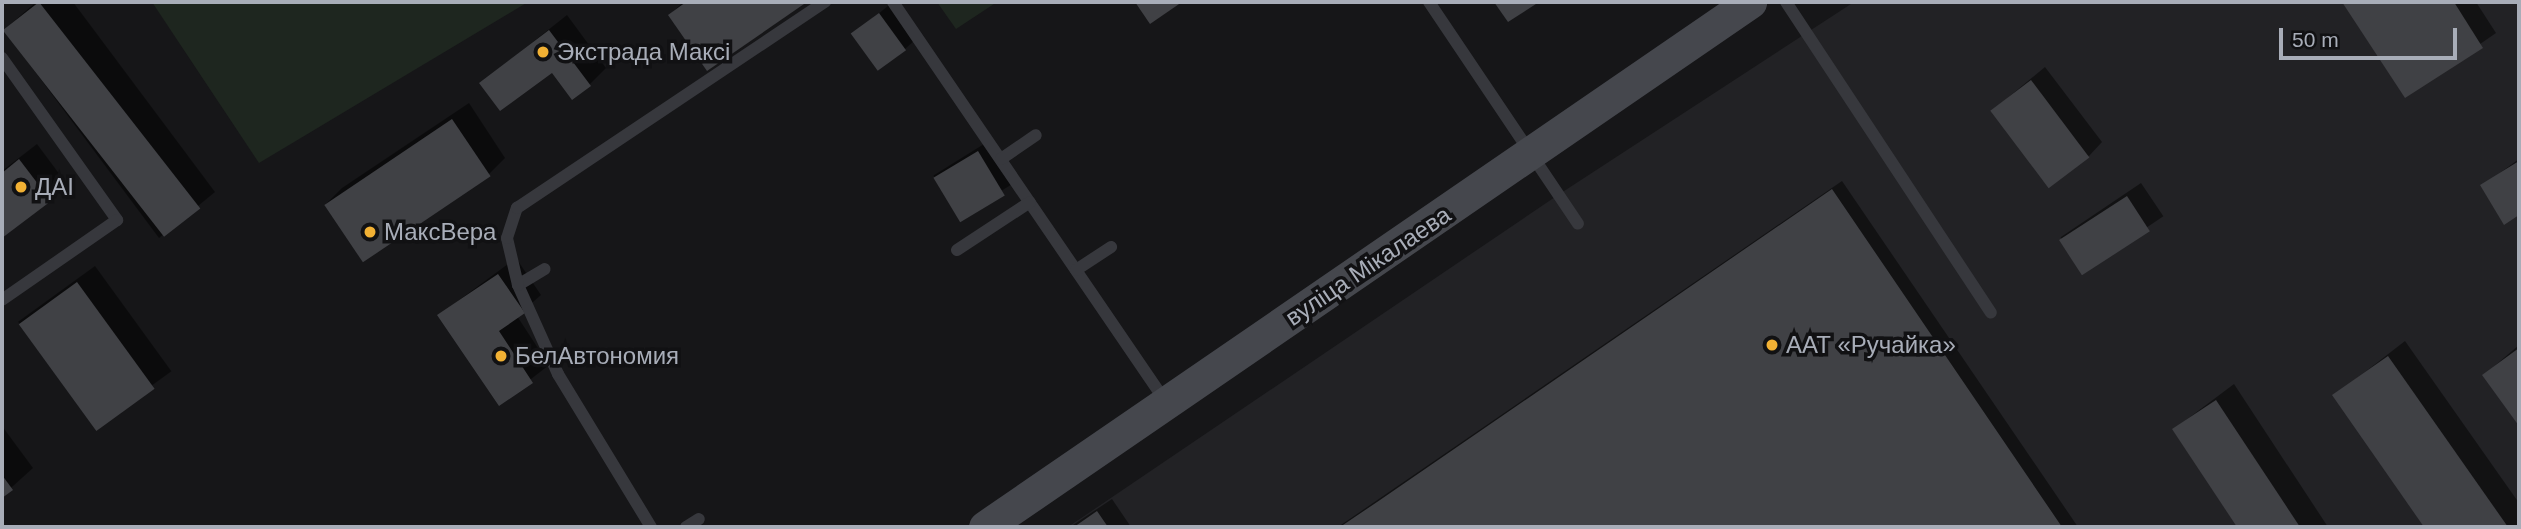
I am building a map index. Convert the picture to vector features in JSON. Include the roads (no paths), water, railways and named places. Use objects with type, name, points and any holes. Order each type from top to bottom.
[{"type":"main road","name":"вуліца Мікалаева","points":[[985,527],[1530,155],[1746,3]]},
{"type":"lane","points":[[651,527],[558,373],[518,285],[507,238],[517,208],[825,2]]},
{"type":"lane","points":[[893,2],[1167,403]]},
{"type":"lane","points":[[1429,2],[1578,224]]},
{"type":"lane","points":[[1786,2],[1992,313]]},
{"type":"lane","points":[[2,58],[117,220],[2,300]]},
{"type":"lane","points":[[1001,159],[1036,135]]},
{"type":"lane","points":[[957,250],[1030,202]]},
{"type":"lane","points":[[1076,270],[1111,247]]},
{"type":"lane","points":[[518,285],[545,269]]},
{"type":"lane","points":[[686,527],[699,519]]},
{"type":"place","name":"Экстрада Максі","points":[[543,52]]},
{"type":"place","name":"ДАІ","points":[[21,187]]},
{"type":"place","name":"МаксBepa","points":[[370,232]]},
{"type":"place","name":"ААТ «Ручайка»","points":[[1772,345]]},
{"type":"place","name":"БелАвтономия","points":[[501,356]]}]
